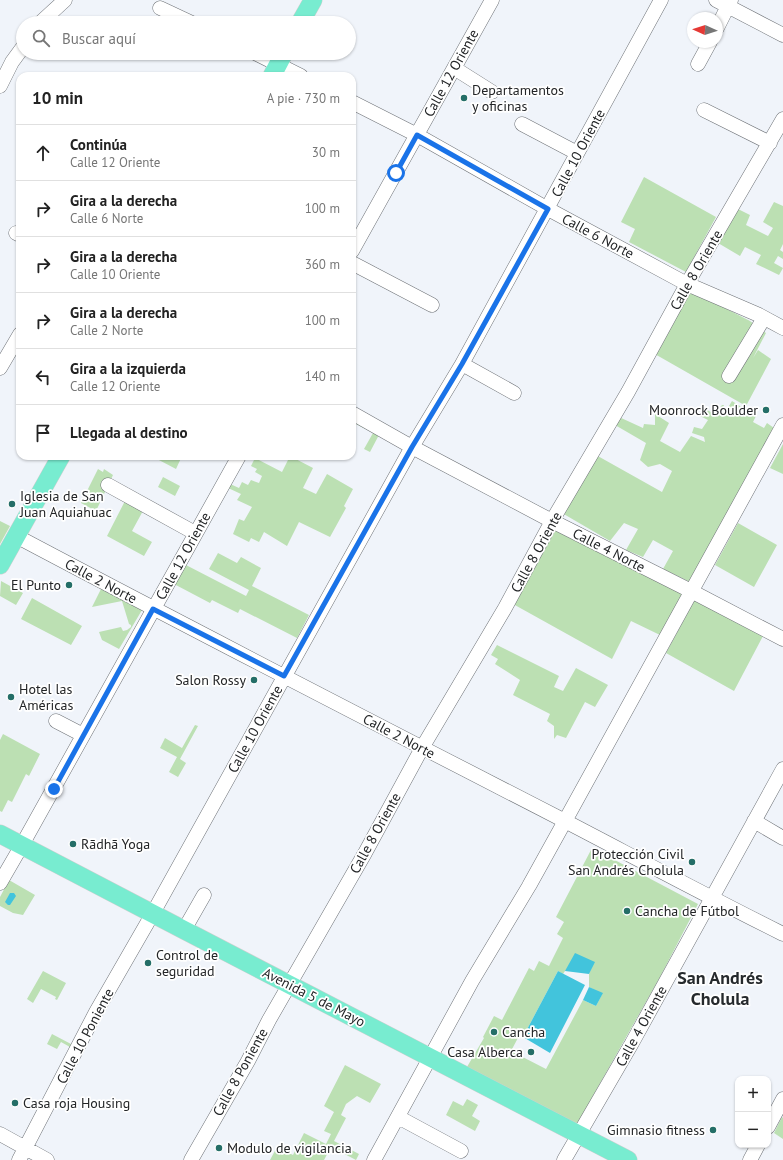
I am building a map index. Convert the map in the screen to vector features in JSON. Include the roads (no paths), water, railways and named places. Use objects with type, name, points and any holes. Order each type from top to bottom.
[{"type":"main road","points":[[304,16],[313,0]]},
{"type":"main road","points":[[0,565],[59,460]]},
{"type":"main road","name":"Avenida 5 de Mayo","points":[[0,834],[628,1160]]},
{"type":"street","points":[[48,16],[65,0]]},
{"type":"street","name":"Calle 12 Oriente","points":[[356,244],[492,0]]},
{"type":"street","name":"Calle 10 Oriente","points":[[153,914],[412,447],[462,364],[661,0]]},
{"type":"street","points":[[722,12],[725,2],[783,35]]},
{"type":"street","points":[[160,8],[177,16]]},
{"type":"street","points":[[698,64],[707,48]]},
{"type":"street","points":[[0,86],[16,57]]},
{"type":"street","points":[[278,64],[293,72]]},
{"type":"street","points":[[454,68],[492,92]]},
{"type":"street","name":"Calle 6 Norte","points":[[356,104],[417,135],[548,209],[687,284],[783,328]]},
{"type":"street","points":[[704,110],[770,143]]},
{"type":"street","name":"Calle 8 Oriente","points":[[289,984],[365,853],[422,748],[505,608],[552,521],[628,392],[687,284],[783,119]]},
{"type":"street","points":[[522,124],[577,153]]},
{"type":"street","points":[[356,265],[432,305]]},
{"type":"street","points":[[729,376],[764,318]]},
{"type":"street","points":[[0,368],[16,341]]},
{"type":"street","points":[[462,364],[514,393]]},
{"type":"street","name":"Calle 4 Norte","points":[[356,415],[412,447],[552,521],[783,639]]},
{"type":"street","points":[[374,1160],[472,981],[529,886],[783,425]]},
{"type":"street","name":"Calle 12 Oriente","points":[[0,882],[237,460]]},
{"type":"street","points":[[108,485],[195,533]]},
{"type":"street","name":"Calle 2 Norte","points":[[16,536],[153,609],[565,821],[712,899],[783,934]]},
{"type":"street","points":[[56,721],[83,735]]},
{"type":"street","name":"Calle 4 Oriente","points":[[564,1160],[632,1043],[783,769]]},
{"type":"street","points":[[754,821],[783,838]]},
{"type":"street","points":[[184,930],[204,895]]},
{"type":"street","name":"Calle 10 Poniente","points":[[22,1154],[96,1012],[153,914]]},
{"type":"street","name":"Calle 8 Poniente","points":[[191,1160],[289,984]]},
{"type":"street","points":[[775,1122],[783,1099]]},
{"type":"street","points":[[398,1117],[461,1151]]},
{"type":"street","points":[[0,1134],[22,1154],[47,1160]]},
{"type":"street","points":[[750,1160],[756,1148]]},
{"type":"water","points":[[10,893],[14,893],[16,896],[10,905],[8,905],[5,902]]},
{"type":"water","points":[[575,953],[595,962],[589,974],[565,971]]},
{"type":"water","points":[[558,971],[585,985],[550,1053],[523,1037]]},
{"type":"water","points":[[589,987],[603,993],[596,1006],[583,1000]]},
{"type":"place","name":"Departamentos y oficinas","points":[[464,98]]},
{"type":"place","name":"Moonrock Boulder","points":[[766,410]]},
{"type":"place","name":"Iglesia de San Juan Aquiahuac","points":[[12,504]]},
{"type":"place","name":"El Punto","points":[[69,585]]},
{"type":"place","name":"Salon Rossy","points":[[254,680]]},
{"type":"place","name":"Hotel las Américas","points":[[11,697]]},
{"type":"place","name":"Rādhā Yoga","points":[[73,844]]},
{"type":"place","name":"Protección Civil San Andrés Cholula","points":[[692,862]]},
{"type":"place","name":"Cancha de Fútbol","points":[[627,911]]},
{"type":"place","name":"Control de seguridad","points":[[148,963]]},
{"type":"place","name":"Cancha","points":[[494,1032]]},
{"type":"place","name":"Casa Alberca","points":[[531,1052]]},
{"type":"place","name":"Casa roja Housing","points":[[15,1103]]},
{"type":"place","name":"Gimnasio fitness","points":[[713,1130]]},
{"type":"place","name":"Modulo de vigilancia","points":[[219,1148]]},
{"type":"district","name":"San Andrés Cholula","points":[[720,988]]}]
